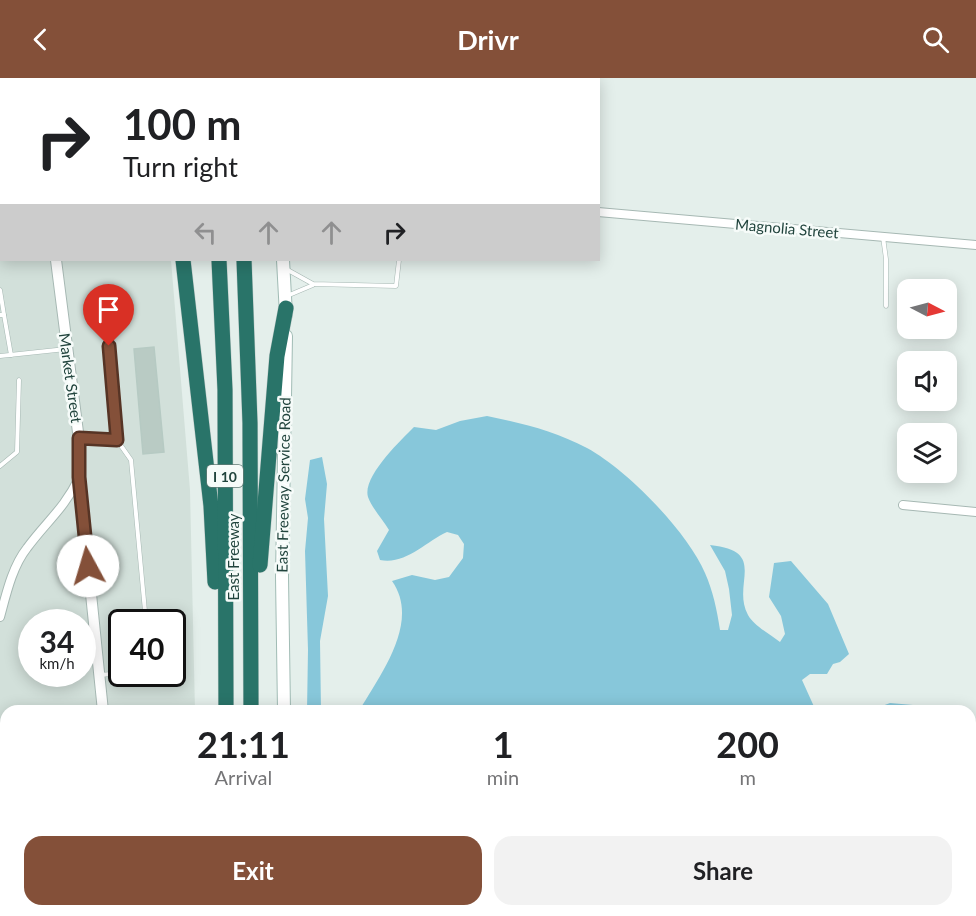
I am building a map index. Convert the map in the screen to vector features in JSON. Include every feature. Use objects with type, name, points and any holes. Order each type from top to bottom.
[{"type":"highway","points":[[183,261],[211,506],[217,606],[226,692]]},
{"type":"highway","name":"East Freeway","points":[[219,261],[225,390],[226,705]]},
{"type":"highway","name":"East Freeway","points":[[244,261],[250,412],[251,705]]},
{"type":"highway","points":[[251,682],[277,356],[286,303]]},
{"type":"main road","name":"East Freeway Service Road","points":[[283,263],[286,303],[282,577],[284,705]]},
{"type":"street","name":"Magnolia Street","points":[[600,212],[976,245]]},
{"type":"street","name":"Market Street","points":[[56,261],[79,438],[79,477],[102,705]]},
{"type":"street","points":[[0,618],[14,573],[25,550],[68,501],[79,477]]},
{"type":"street","points":[[903,505],[976,512]]},
{"type":"lane","points":[[883,237],[886,259],[886,306]]},
{"type":"lane","points":[[283,263],[313,284],[396,286],[399,261]]},
{"type":"lane","points":[[286,303],[313,284]]},
{"type":"lane","points":[[0,290],[2,315],[11,355]]},
{"type":"lane","points":[[109,346],[117,440],[126,449],[134,471],[145,609]]},
{"type":"lane","points":[[0,356],[66,349]]},
{"type":"lane","points":[[0,466],[17,452],[19,380]]},
{"type":"lane","points":[[79,438],[117,440]]},
{"type":"lane","points":[[99,676],[108,675]]},
{"type":"shaded area","points":[[0,261],[171,261],[190,490],[195,705],[0,705]]},
{"type":"water","points":[[487,416],[538,428],[587,448],[619,470],[654,503],[696,556],[710,587],[720,630],[728,630],[732,615],[729,589],[725,571],[710,545],[728,548],[738,554],[745,571],[743,592],[748,615],[758,626],[780,642],[785,634],[781,616],[769,597],[774,563],[791,561],[828,604],[849,654],[840,662],[833,664],[827,674],[810,674],[802,680],[813,705],[363,705],[386,665],[400,631],[402,614],[400,597],[392,581],[412,575],[435,580],[449,577],[463,558],[464,544],[458,535],[447,532],[407,556],[389,561],[380,560],[377,551],[389,530],[368,497],[371,479],[384,459],[414,427],[436,430],[460,421]]},
{"type":"water","points":[[322,457],[327,484],[324,519],[328,596],[320,641],[321,705],[307,705],[305,551],[308,518],[305,499],[310,460]]},
{"type":"water","points":[[890,703],[913,705],[885,705]]},
{"type":"building","points":[[154,347],[164,452],[143,454],[134,349]]},
{"type":"route","points":[[88,566],[79,477],[79,438],[117,440],[109,346]]}]
